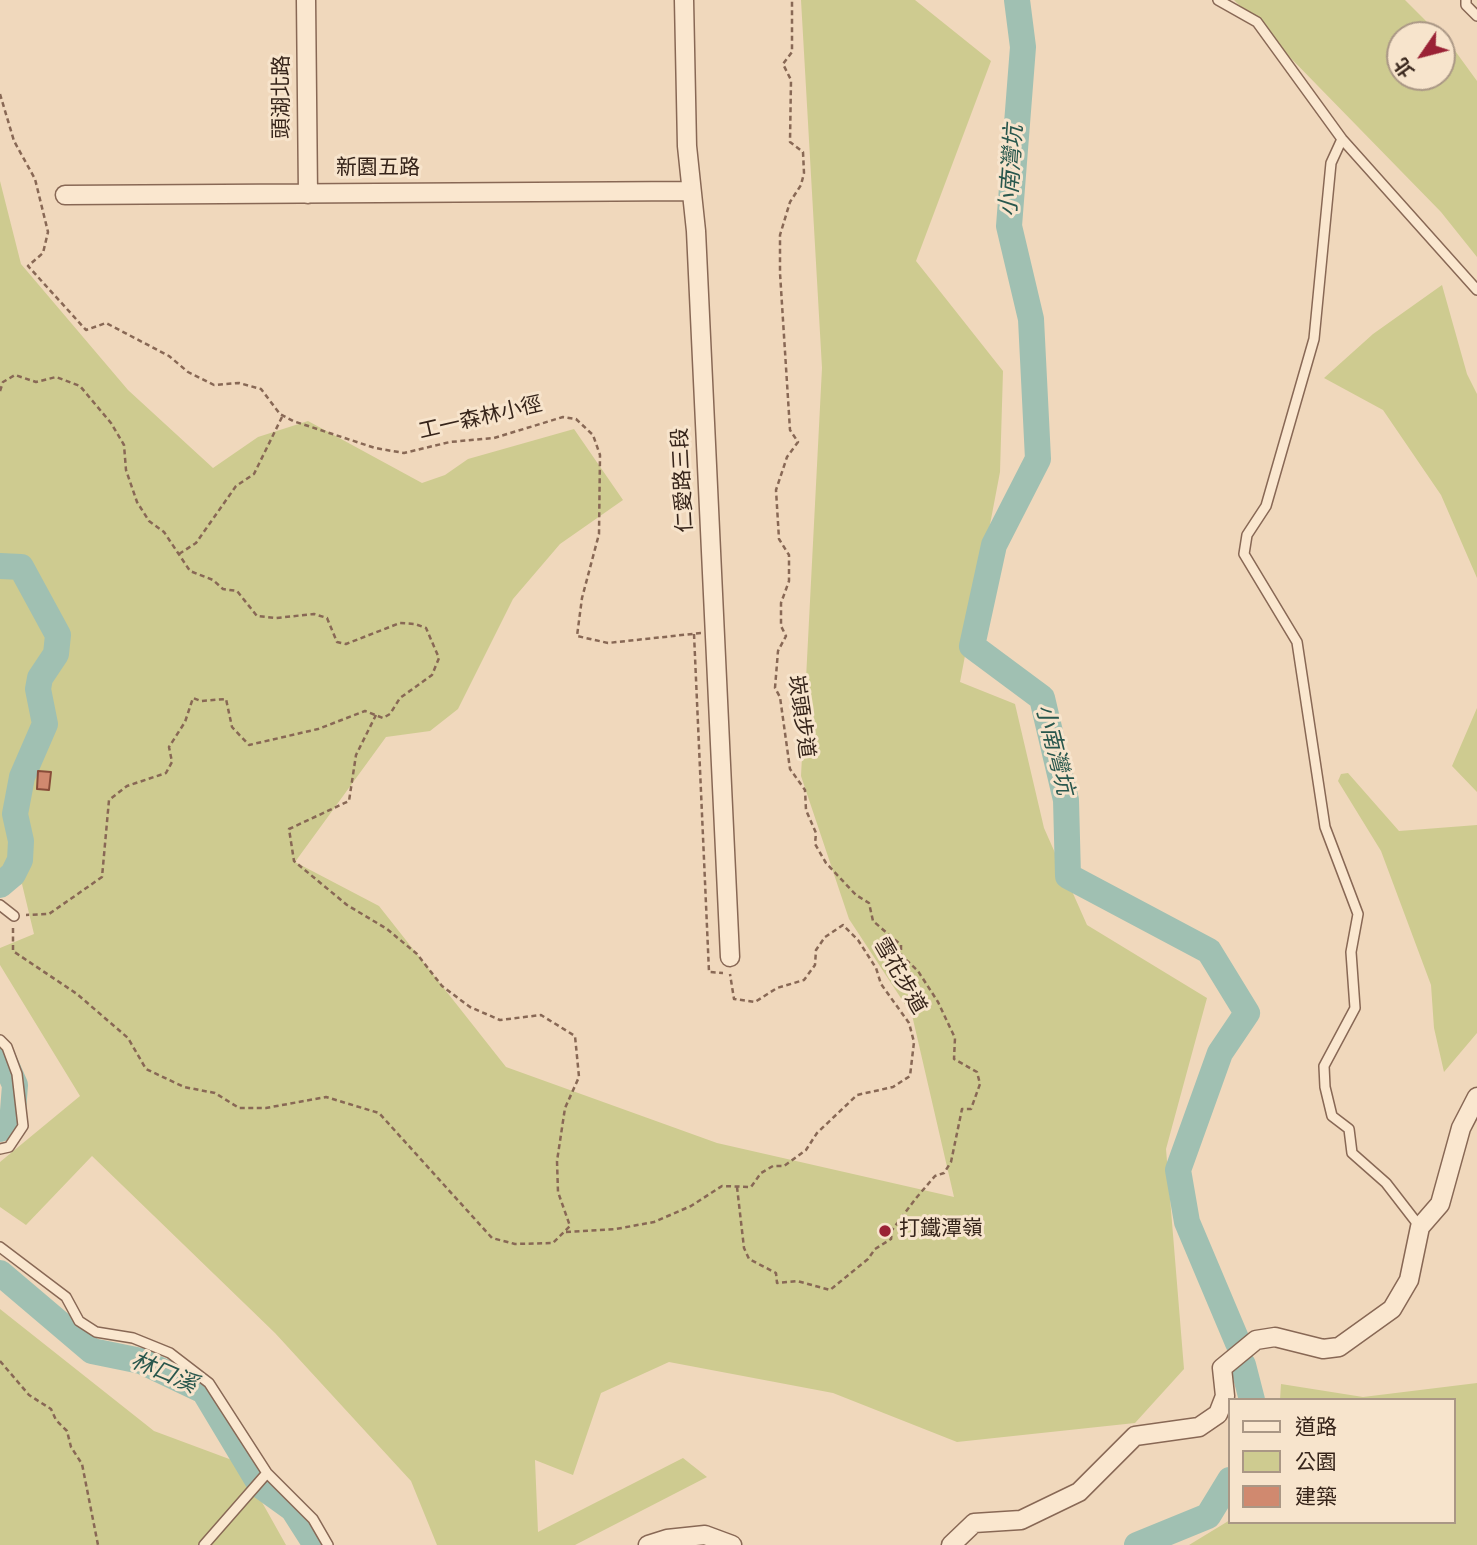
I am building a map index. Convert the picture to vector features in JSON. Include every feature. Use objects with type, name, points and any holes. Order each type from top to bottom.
[{"type":"street","name":"頭湖北路","points":[[306,0],[308,194]]},
{"type":"street","name":"仁愛路三段","points":[[684,0],[691,191],[696,231],[730,965]]},
{"type":"street","name":"新園五路","points":[[65,195],[691,191]]},
{"type":"street","points":[[951,1545],[974,1523],[1021,1520],[1079,1492],[1135,1436],[1199,1427],[1218,1414],[1225,1396],[1222,1368],[1256,1340],[1275,1337],[1323,1349],[1339,1347],[1392,1309],[1409,1280],[1420,1227],[1440,1204],[1461,1128],[1477,1097]]},
{"type":"street","points":[[648,1545],[705,1535],[732,1545]]},
{"type":"lane","points":[[1218,0],[1257,22],[1342,139],[1477,290]]},
{"type":"lane","points":[[1466,0],[1466,5],[1477,16]]},
{"type":"lane","points":[[1342,139],[1331,163],[1314,339],[1266,506],[1247,535],[1244,554],[1297,642],[1325,827],[1358,914],[1351,952],[1355,1008],[1324,1066],[1325,1087],[1332,1116],[1349,1129],[1352,1153],[1386,1183],[1420,1227]]},
{"type":"lane","points":[[0,905],[13,916]]},
{"type":"lane","points":[[0,1040],[7,1047],[17,1074],[23,1126],[9,1147],[0,1149]]},
{"type":"lane","points":[[0,1247],[66,1297],[79,1321],[96,1332],[133,1338],[170,1353],[209,1383],[267,1474],[313,1519],[328,1545]]},
{"type":"lane","points":[[204,1545],[267,1474]]},
{"type":"path","name":"崁頭步道","points":[[737,1186],[744,1248],[749,1259],[776,1273],[777,1283],[797,1281],[830,1290],[869,1259],[875,1249],[891,1239],[892,1230],[917,1197],[935,1176],[944,1173],[951,1162],[962,1110],[971,1109],[979,1084],[977,1072],[954,1059],[956,1038],[939,1002],[918,971],[901,955],[901,945],[873,921],[869,902],[856,895],[841,879],[815,844],[816,833],[806,810],[806,790],[790,769],[780,697],[775,688],[778,651],[786,635],[781,626],[781,603],[789,581],[789,555],[779,539],[776,490],[787,457],[798,442],[790,430],[780,261],[780,235],[790,202],[801,185],[804,173],[803,152],[790,142],[790,80],[783,64],[792,52],[792,0]]},
{"type":"path","points":[[0,94],[15,141],[35,179],[48,232],[44,253],[28,266],[86,330],[106,323],[169,356],[188,372],[214,385],[239,383],[261,389],[283,416],[254,474],[236,486],[196,542],[179,554]]},
{"type":"path","points":[[0,391],[3,382],[15,375],[36,382],[56,377],[80,386],[111,423],[124,444],[127,470],[149,521],[164,532],[190,571],[213,580],[223,589],[237,591],[257,616],[276,618],[314,614],[327,618],[337,642],[346,644],[400,623],[426,628],[439,658],[432,675],[400,698],[390,714],[383,718],[365,711],[318,729],[249,745],[232,727],[226,699],[201,701],[193,698],[185,722],[169,747],[172,762],[166,773],[127,786],[109,800],[102,877],[49,914],[13,916]]},
{"type":"path","name":"工一森林小徑","points":[[283,416],[374,448],[404,453],[450,442],[494,438],[551,420],[576,419],[593,435],[600,455],[599,534],[582,598],[577,636],[608,643],[715,632]]},
{"type":"path","points":[[694,634],[709,972],[730,965]]},
{"type":"path","points":[[376,715],[356,755],[349,801],[289,829],[295,861],[347,905],[387,929],[416,954],[442,986],[470,1007],[500,1020],[541,1015],[575,1036],[579,1077],[565,1108],[558,1139],[558,1192],[570,1226],[564,1232]]},
{"type":"path","name":"雪花步道","points":[[13,916],[13,951],[77,994],[128,1038],[146,1069],[184,1087],[215,1093],[239,1108],[267,1108],[326,1097],[354,1103],[379,1113],[464,1211],[492,1238],[515,1244],[553,1243],[564,1232],[591,1228],[616,1230],[654,1222],[691,1206],[722,1186],[751,1187],[761,1172],[772,1166],[784,1166],[806,1150],[817,1133],[857,1095],[893,1087],[910,1076],[914,1042],[909,1023],[881,984],[870,958],[843,925],[825,937],[816,950],[815,965],[804,980],[777,988],[755,1002],[734,999],[730,965]]},
{"type":"path","points":[[0,1360],[29,1395],[51,1409],[56,1420],[67,1431],[71,1447],[82,1464],[98,1545]]},
{"type":"green space","points":[[801,0],[915,0],[991,61],[916,261],[1003,371],[1000,472],[960,682],[1015,704],[1044,828],[1087,925],[1207,998],[1166,1149],[1184,1369],[1135,1423],[957,1442],[833,1393],[669,1362],[601,1393],[573,1475],[535,1460],[538,1532],[683,1458],[707,1477],[575,1545],[437,1545],[411,1481],[275,1333],[92,1156],[26,1225],[0,1207],[0,1162],[80,1096],[0,965],[0,948],[34,934],[22,884],[0,894],[0,181],[21,264],[128,390],[213,468],[258,437],[308,421],[422,483],[445,475],[468,459],[574,429],[623,500],[560,544],[513,599],[458,709],[430,731],[386,737],[295,862],[379,906],[506,1067],[717,1143],[954,1197],[912,1015],[849,919],[801,776],[822,368]]},
{"type":"green space","points":[[1234,0],[1405,0],[1426,21],[1386,21],[1386,91],[1456,91],[1456,52],[1477,81],[1477,257],[1441,212]]},
{"type":"green space","points":[[1442,285],[1467,374],[1477,394],[1477,578],[1441,495],[1383,410],[1324,378],[1373,334]]},
{"type":"green space","points":[[1477,708],[1477,792],[1452,766]]},
{"type":"green space","points":[[1348,773],[1399,831],[1477,825],[1477,1033],[1444,1072],[1434,1028],[1431,985],[1381,851],[1338,781],[1341,774]]},
{"type":"green space","points":[[0,1309],[154,1431],[240,1463],[286,1545],[0,1545]]},
{"type":"green space","points":[[1477,1383],[1477,1545],[1189,1545],[1228,1521],[1228,1524],[1456,1524],[1456,1398],[1280,1398],[1281,1384],[1363,1397]]},
{"type":"building","points":[[38,771],[51,772],[49,790],[37,789]]},
{"type":"waterway","name":"小南灣坑","points":[[1017,0],[1023,47],[1009,226],[1031,319],[1038,459],[994,545],[972,646],[1042,698],[1066,800],[1068,876],[1209,951],[1247,1013],[1220,1053],[1178,1170],[1187,1222],[1238,1343]]},
{"type":"waterway","name":"林口溪","points":[[0,566],[21,567],[58,635],[56,654],[40,678],[38,689],[45,724],[22,777],[15,814],[21,841],[20,860],[13,874],[0,885]]},
{"type":"waterway","name":"林口溪","points":[[0,1051],[15,1085],[12,1124],[0,1129]]},
{"type":"waterway","name":"林口溪","points":[[0,1273],[92,1351],[141,1361],[204,1391],[261,1486],[293,1509],[316,1545]]},
{"type":"waterway","name":"小南灣坑","points":[[1243,1365],[1251,1398]]},
{"type":"waterway","name":"小南灣坑","points":[[1137,1545],[1208,1516],[1228,1483]]},
{"type":"place","name":"打鐵潭嶺","points":[[885,1231]]}]
